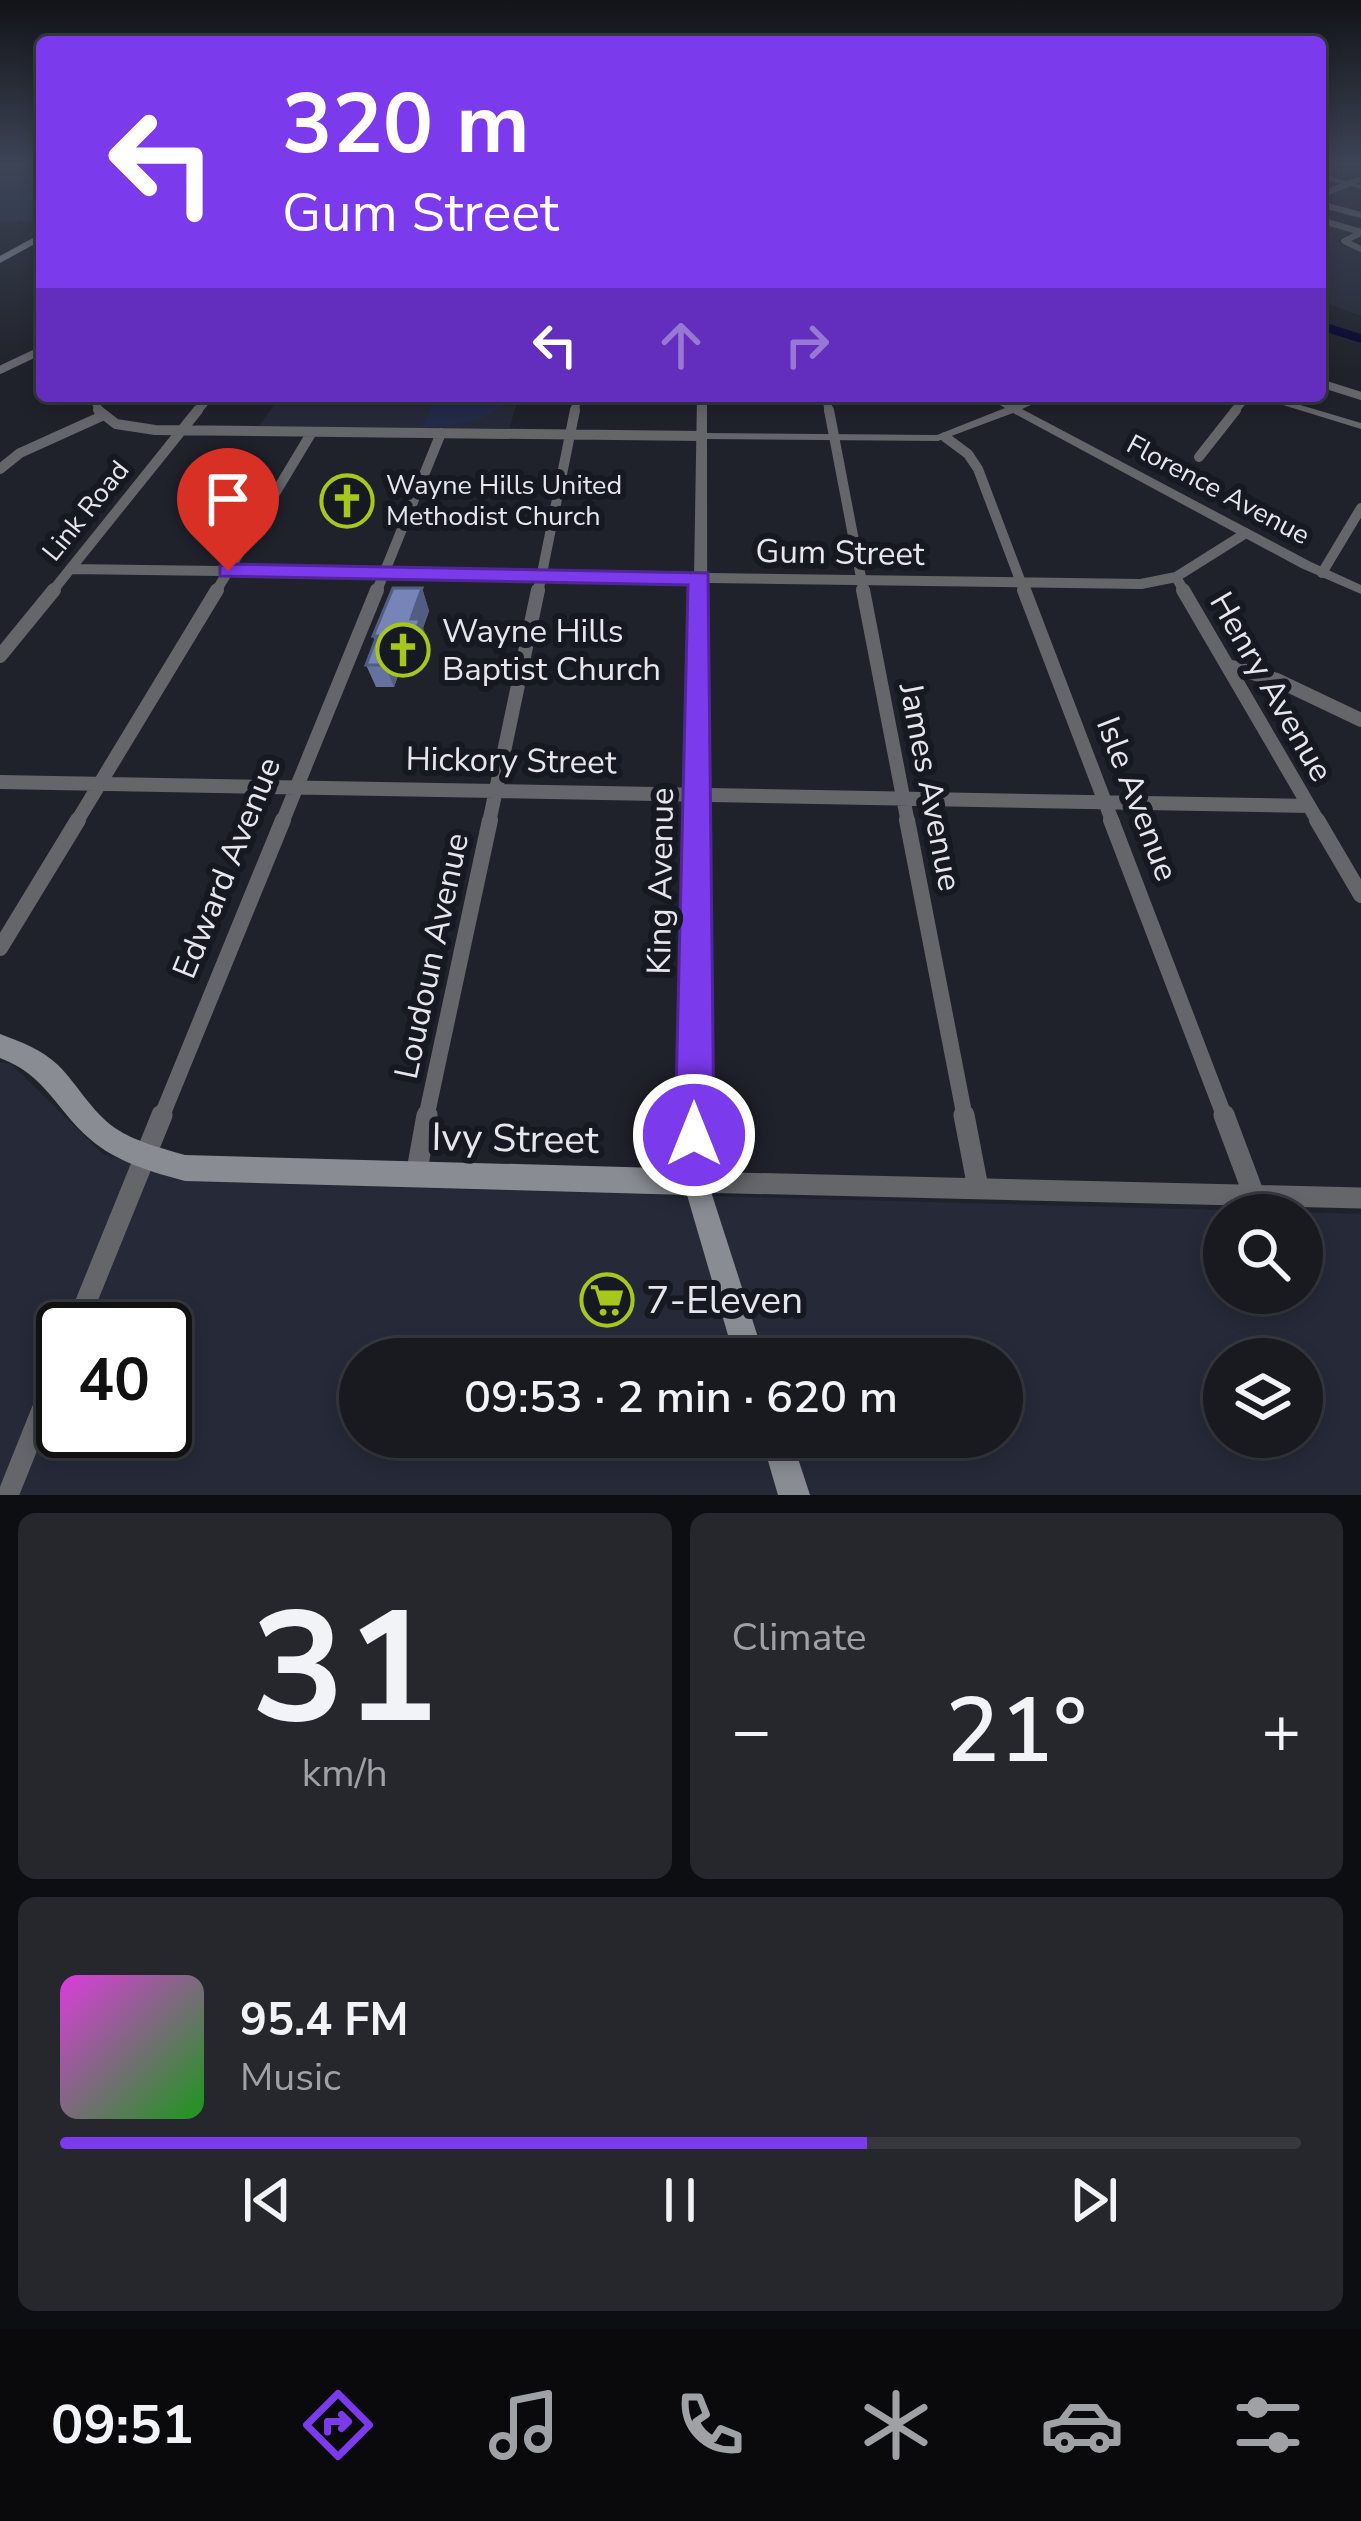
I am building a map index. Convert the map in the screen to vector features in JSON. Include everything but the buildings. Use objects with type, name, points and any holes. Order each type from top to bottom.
[{"type":"main road","points":[[0,260],[36,239]]},
{"type":"main road","name":"Ivy Street","points":[[0,1046],[33,1059],[53,1074],[97,1130],[145,1155],[198,1170],[696,1182]]},
{"type":"main road","name":"King Avenue","points":[[696,1182],[744,1338]]},
{"type":"main road","points":[[783,1458],[794,1495]]},
{"type":"street","points":[[1360,233],[1344,242],[1361,249]]},
{"type":"street","points":[[0,370],[36,353]]},
{"type":"street","points":[[1326,385],[1361,396]]},
{"type":"street","points":[[96,402],[102,416],[126,426],[182,430],[834,438],[945,437],[1032,402]]},
{"type":"street","name":"Link Road","points":[[0,656],[205,402]]},
{"type":"street","name":"Loudoun Avenue","points":[[416,1176],[442,1030],[577,402]]},
{"type":"street","name":"King Avenue","points":[[696,1182],[702,402]]},
{"type":"street","name":"James Avenue","points":[[827,402],[978,1188]]},
{"type":"street","name":"Florence Avenue","points":[[1000,402],[1361,590]]},
{"type":"street","points":[[1199,458],[1242,402]]},
{"type":"street","points":[[1279,402],[1361,426]]},
{"type":"street","points":[[0,469],[20,453],[102,416]]},
{"type":"street","points":[[0,948],[312,432]]},
{"type":"street","name":"Edward Avenue","points":[[86,1302],[441,434]]},
{"type":"street","name":"Isle Avenue","points":[[945,437],[974,461],[1254,1194]]},
{"type":"street","points":[[1322,573],[1357,524],[1361,508]]},
{"type":"street","name":"Henry Avenue","points":[[1246,533],[1176,577],[1361,895]]},
{"type":"street","name":"Gum Street","points":[[70,569],[1142,584],[1176,577]]},
{"type":"street","points":[[1228,667],[1277,680],[1361,720]]},
{"type":"street","name":"Hickory Street","points":[[0,782],[1309,806]]},
{"type":"street","name":"Ivy Street","points":[[696,1182],[1215,1194]]},
{"type":"street","name":"Ivy Street","points":[[1323,1197],[1361,1198]]},
{"type":"street","points":[[8,1495],[36,1425]]},
{"type":"shaded area","points":[[1326,233],[1351,233],[1335,242],[1361,250],[1361,316],[1326,303]]},
{"type":"shaded area","points":[[276,402],[517,402],[509,429],[259,426]]},
{"type":"shaded area","points":[[433,402],[507,402],[472,421],[423,426]]},
{"type":"shaded area","points":[[0,1062],[11,1064],[103,1154],[197,1182],[1203,1210],[1203,1314],[1323,1314],[1323,1213],[1361,1214],[1361,1495],[0,1495]]},
{"type":"waterway","points":[[1326,327],[1361,339]]},
{"type":"place","name":"Wayne Hills United Methodist Church","points":[[347,501]]},
{"type":"place","name":"Wayne Hills Baptist Church","points":[[403,650]]},
{"type":"place","name":"7-Eleven","points":[[607,1300]]},
{"type":"route","points":[[228,571],[700,578],[694,1135]]}]
